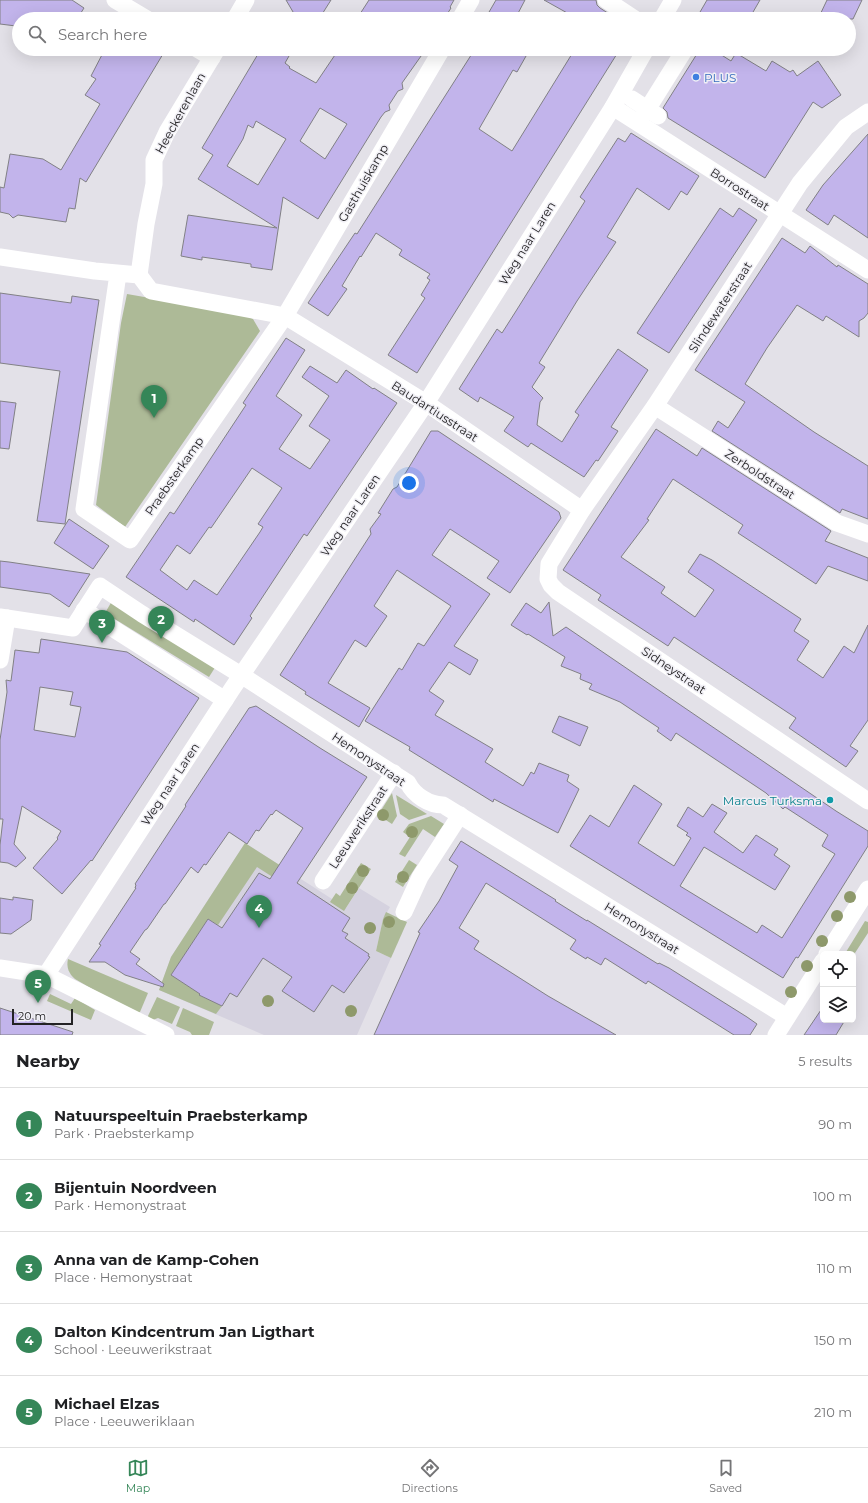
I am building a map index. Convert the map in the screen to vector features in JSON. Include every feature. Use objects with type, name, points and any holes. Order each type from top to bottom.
[{"type":"street","points":[[115,0],[135,12]]},
{"type":"street","points":[[239,12],[246,0]]},
{"type":"street","points":[[464,12],[471,0]]},
{"type":"street","points":[[606,0],[624,12]]},
{"type":"street","points":[[666,12],[673,0]]},
{"type":"street","name":"Heeckerenlaan","points":[[139,275],[146,224],[154,184],[154,160],[168,132],[214,56]]},
{"type":"street","name":"Gasthuiskamp","points":[[285,316],[438,56]]},
{"type":"street","name":"Weg naar Laren","points":[[46,975],[241,675],[426,403],[613,107],[642,56]]},
{"type":"street","points":[[632,99],[650,113],[667,90],[682,56]]},
{"type":"street","name":"Borrostraat","points":[[613,107],[868,270]]},
{"type":"street","name":"Slindewaterstraat","points":[[582,510],[655,406],[781,215],[800,183],[846,127],[868,112]]},
{"type":"street","points":[[0,257],[118,274],[139,275],[151,291],[285,316]]},
{"type":"street","name":"Praebsterkamp","points":[[118,274],[84,509],[130,540],[285,316]]},
{"type":"street","name":"Baudartiusstraat","points":[[285,316],[426,403],[582,510]]},
{"type":"street","name":"Zerboldstraat","points":[[655,406],[837,523],[868,534]]},
{"type":"street","name":"Sidneystraat","points":[[582,510],[549,564],[548,579],[551,586],[868,801]]},
{"type":"street","name":"Hemonystraat","points":[[4,618],[73,628],[100,586],[394,773],[408,783],[412,791],[434,805],[443,805],[460,815],[787,1017]]},
{"type":"street","points":[[84,610],[225,700]]},
{"type":"street","points":[[0,660],[4,618]]},
{"type":"street","name":"Leeuwerikstraat","points":[[323,881],[394,773]]},
{"type":"street","points":[[404,912],[420,877],[460,815]]},
{"type":"street","points":[[829,951],[868,888]]},
{"type":"street","points":[[776,1035],[820,966]]},
{"type":"street","points":[[0,968],[46,975],[166,1035]]},
{"type":"shaded area","points":[[245,843],[346,908],[359,888],[390,907],[383,919],[376,951],[391,958],[357,1035],[264,1035],[159,990],[171,957]]},
{"type":"green space","points":[[127,294],[190,305],[238,311],[253,319],[260,331],[125,527],[96,505],[121,323]]},
{"type":"green space","points":[[112,601],[216,666],[209,677],[105,613]]},
{"type":"green space","points":[[392,793],[397,816],[392,824],[378,815]]},
{"type":"green space","points":[[396,795],[427,814],[409,820],[400,814]]},
{"type":"green space","points":[[431,816],[444,824],[435,837],[423,829],[405,857],[399,854],[410,837],[403,832],[409,824]]},
{"type":"green space","points":[[245,843],[289,871],[282,883],[257,867],[218,925],[208,919],[171,975],[200,994],[199,995],[222,1006],[216,1014],[159,990],[171,957]]},
{"type":"green space","points":[[409,860],[417,865],[403,887],[395,882]]},
{"type":"green space","points":[[361,863],[371,869],[344,911],[330,902],[336,893],[340,896]]},
{"type":"green space","points":[[386,912],[407,922],[391,958],[376,951]]},
{"type":"green space","points":[[865,921],[868,922],[868,933],[856,951],[847,951]]},
{"type":"green space","points":[[68,959],[148,993],[140,1012],[135,1014],[75,979],[68,970]]},
{"type":"green space","points":[[50,994],[71,1004],[75,998],[95,1010],[91,1020],[47,1001]]},
{"type":"green space","points":[[157,997],[180,1007],[172,1024],[158,1018],[150,1021],[148,1016]]},
{"type":"green space","points":[[183,1008],[214,1022],[209,1035],[192,1035],[190,1032],[176,1026]]},
{"type":"building","points":[[0,0],[72,0],[84,8],[81,12],[12,12],[12,26],[0,24]]},
{"type":"building","points":[[286,0],[331,0],[323,12],[293,12]]},
{"type":"building","points":[[369,0],[454,0],[448,12],[361,12]]},
{"type":"building","points":[[496,0],[525,0],[519,12],[489,12]]},
{"type":"building","points":[[544,0],[596,0],[597,5],[606,12],[565,12]]},
{"type":"building","points":[[707,0],[760,0],[753,12],[700,12]]},
{"type":"building","points":[[827,0],[862,0],[856,13],[821,12]]},
{"type":"building","points":[[101,56],[162,56],[86,182],[80,178],[75,209],[69,208],[66,222],[18,215],[13,218],[9,214],[0,212],[0,187],[4,188],[10,154],[43,159],[61,170],[100,104],[85,95],[96,79],[91,76]]},
{"type":"building","points":[[257,56],[289,56],[285,63],[290,67],[289,68],[316,83],[334,56],[421,56],[402,83],[403,89],[398,91],[389,105],[390,110],[385,112],[381,117],[318,219],[283,197],[272,270],[251,267],[251,264],[202,257],[202,260],[181,256],[188,215],[277,228],[198,179],[213,155],[202,148]],"holes":[[[320,108],[347,124],[325,159],[300,141]],[[256,121],[286,139],[258,185],[227,166],[243,139],[248,125],[253,128]]]},
{"type":"building","points":[[471,56],[526,56],[517,72],[513,70],[479,129],[512,151],[571,56],[616,56],[417,373],[388,355],[425,298],[421,295],[430,280],[427,278],[430,274],[399,255],[402,250],[376,233],[342,286],[347,289],[328,316],[308,303],[355,233],[357,234]]},
{"type":"building","points":[[696,56],[723,56],[731,61],[734,56],[741,56],[766,71],[772,61],[790,72],[793,70],[797,76],[818,61],[841,95],[822,108],[813,102],[765,178],[668,118],[667,112],[663,108]]},
{"type":"building","points":[[631,133],[699,176],[687,195],[681,191],[669,210],[637,188],[607,237],[616,242],[577,301],[539,363],[545,367],[532,387],[543,398],[540,402],[537,425],[562,442],[579,415],[575,412],[618,349],[648,370],[611,427],[618,431],[598,461],[596,460],[584,477],[531,443],[528,447],[504,431],[514,417],[480,397],[478,402],[459,389],[497,329],[502,333],[516,311],[585,201],[580,197],[618,138],[625,142]]},
{"type":"building","points":[[868,134],[868,238],[834,215],[828,225],[806,210],[823,185]]},
{"type":"building","points":[[720,208],[733,217],[739,208],[757,220],[669,353],[637,333]]},
{"type":"building","points":[[782,238],[805,253],[810,246],[837,267],[838,265],[868,284],[868,313],[859,321],[859,337],[826,316],[823,321],[797,305],[767,348],[745,384],[814,432],[868,466],[868,519],[842,509],[840,513],[712,431],[718,421],[728,428],[745,402],[695,370]]},
{"type":"building","points":[[0,293],[71,303],[72,296],[99,300],[65,524],[37,521],[60,371],[0,363]]},
{"type":"building","points":[[286,338],[305,350],[276,396],[302,415],[279,449],[310,469],[330,440],[309,426],[329,396],[302,377],[310,366],[337,383],[346,370],[373,389],[374,388],[397,403],[307,536],[304,534],[250,616],[252,618],[234,645],[195,619],[194,622],[126,577],[170,512],[174,514],[246,405],[243,403]],"holes":[[[252,468],[282,488],[258,524],[263,527],[260,532],[217,595],[194,580],[187,590],[160,570],[177,545],[190,554],[209,527],[211,528]]]},
{"type":"building","points":[[0,401],[16,403],[9,449],[0,448]]},
{"type":"building","points":[[656,429],[697,456],[702,448],[831,531],[825,541],[868,558],[868,581],[828,566],[816,584],[738,533],[743,525],[673,479],[647,519],[649,520],[621,557],[665,587],[661,593],[695,617],[714,590],[688,572],[700,554],[712,560],[801,619],[794,631],[809,641],[797,660],[823,678],[844,646],[854,653],[868,625],[868,720],[850,746],[858,751],[846,767],[789,728],[796,718],[674,637],[668,646],[598,600],[601,595],[563,570]]},
{"type":"building","points":[[431,431],[438,431],[486,463],[559,512],[561,518],[510,593],[487,578],[499,561],[450,529],[432,555],[490,594],[454,646],[478,660],[470,675],[449,662],[429,691],[444,701],[435,715],[493,749],[485,762],[523,786],[531,772],[534,774],[539,763],[569,775],[567,781],[579,789],[558,833],[494,799],[493,802],[409,750],[410,747],[365,721],[399,668],[402,670],[418,643],[424,646],[451,606],[397,570],[374,606],[387,616],[366,647],[355,640],[328,683],[370,708],[359,727],[305,694],[306,692],[280,675],[371,534],[370,529],[381,514],[378,513],[393,489],[397,487]]},
{"type":"building","points":[[69,519],[109,546],[93,569],[54,543]]},
{"type":"building","points":[[0,561],[90,574],[69,607],[50,594],[0,587]]},
{"type":"building","points":[[549,602],[553,636],[566,627],[836,811],[868,831],[868,846],[798,958],[796,957],[783,978],[570,846],[590,815],[609,827],[634,785],[662,804],[638,843],[674,866],[691,838],[686,835],[688,833],[677,826],[688,807],[703,817],[712,804],[727,813],[714,832],[743,853],[756,835],[778,849],[774,855],[790,866],[775,890],[704,847],[680,886],[757,933],[762,925],[782,938],[835,854],[822,846],[828,835],[785,807],[783,809],[766,793],[676,733],[671,741],[657,731],[659,728],[620,702],[589,689],[592,684],[580,679],[581,674],[561,666],[565,657],[511,625],[526,603],[541,613]]},
{"type":"building","points":[[41,639],[127,652],[199,698],[92,861],[91,860],[62,894],[33,868],[58,839],[57,838],[61,831],[22,806],[14,844],[26,858],[16,867],[8,863],[0,862],[3,819],[0,819],[0,740],[7,692],[6,680],[11,681],[15,650],[39,653]],"holes":[[[40,687],[73,692],[70,705],[81,707],[75,737],[34,730]]]},
{"type":"building","points":[[256,706],[367,777],[297,883],[350,918],[342,931],[348,934],[345,938],[369,954],[368,956],[370,957],[344,993],[332,985],[314,1012],[282,991],[292,977],[263,958],[237,997],[230,993],[222,1006],[199,995],[200,994],[171,975],[208,919],[222,928],[259,873],[270,879],[303,828],[276,810],[272,815],[271,814],[259,831],[256,830],[247,844],[229,832],[206,865],[204,864],[198,873],[191,867],[130,952],[140,959],[136,964],[164,984],[163,987],[125,975],[105,962],[89,962],[101,945],[99,944],[136,888],[135,884],[186,806],[185,805],[249,708]]},
{"type":"building","points":[[559,716],[588,727],[580,746],[552,732]]},
{"type":"building","points":[[461,841],[587,921],[658,964],[659,963],[669,968],[747,1017],[757,1024],[750,1035],[734,1035],[648,981],[646,984],[605,958],[601,965],[587,957],[586,959],[570,949],[576,940],[486,883],[459,928],[479,941],[474,949],[548,996],[616,1035],[374,1035],[420,933],[418,932],[439,901],[458,866],[449,860]]},
{"type":"building","points":[[13,897],[33,900],[31,920],[11,934],[0,933],[0,898],[13,900]]},
{"type":"building","points":[[0,1008],[73,1032],[72,1035],[0,1035]]},
{"type":"building","points":[[820,1011],[820,1023],[843,1023],[836,1035],[804,1035]]},
{"type":"place","name":"PLUS","points":[[696,77]]},
{"type":"place","name":"Natuurspeeltuin Praebsterkamp","points":[[154,418]]},
{"type":"place","name":"Bijentuin Noordveen","points":[[161,639]]},
{"type":"place","name":"Anna van de Kamp-Cohen","points":[[102,643]]},
{"type":"place","name":"Marcus Turksma","points":[[830,800]]},
{"type":"place","name":"Dalton Kindcentrum Jan Ligthart","points":[[259,928]]},
{"type":"place","name":"Michael Elzas","points":[[38,1003]]}]
